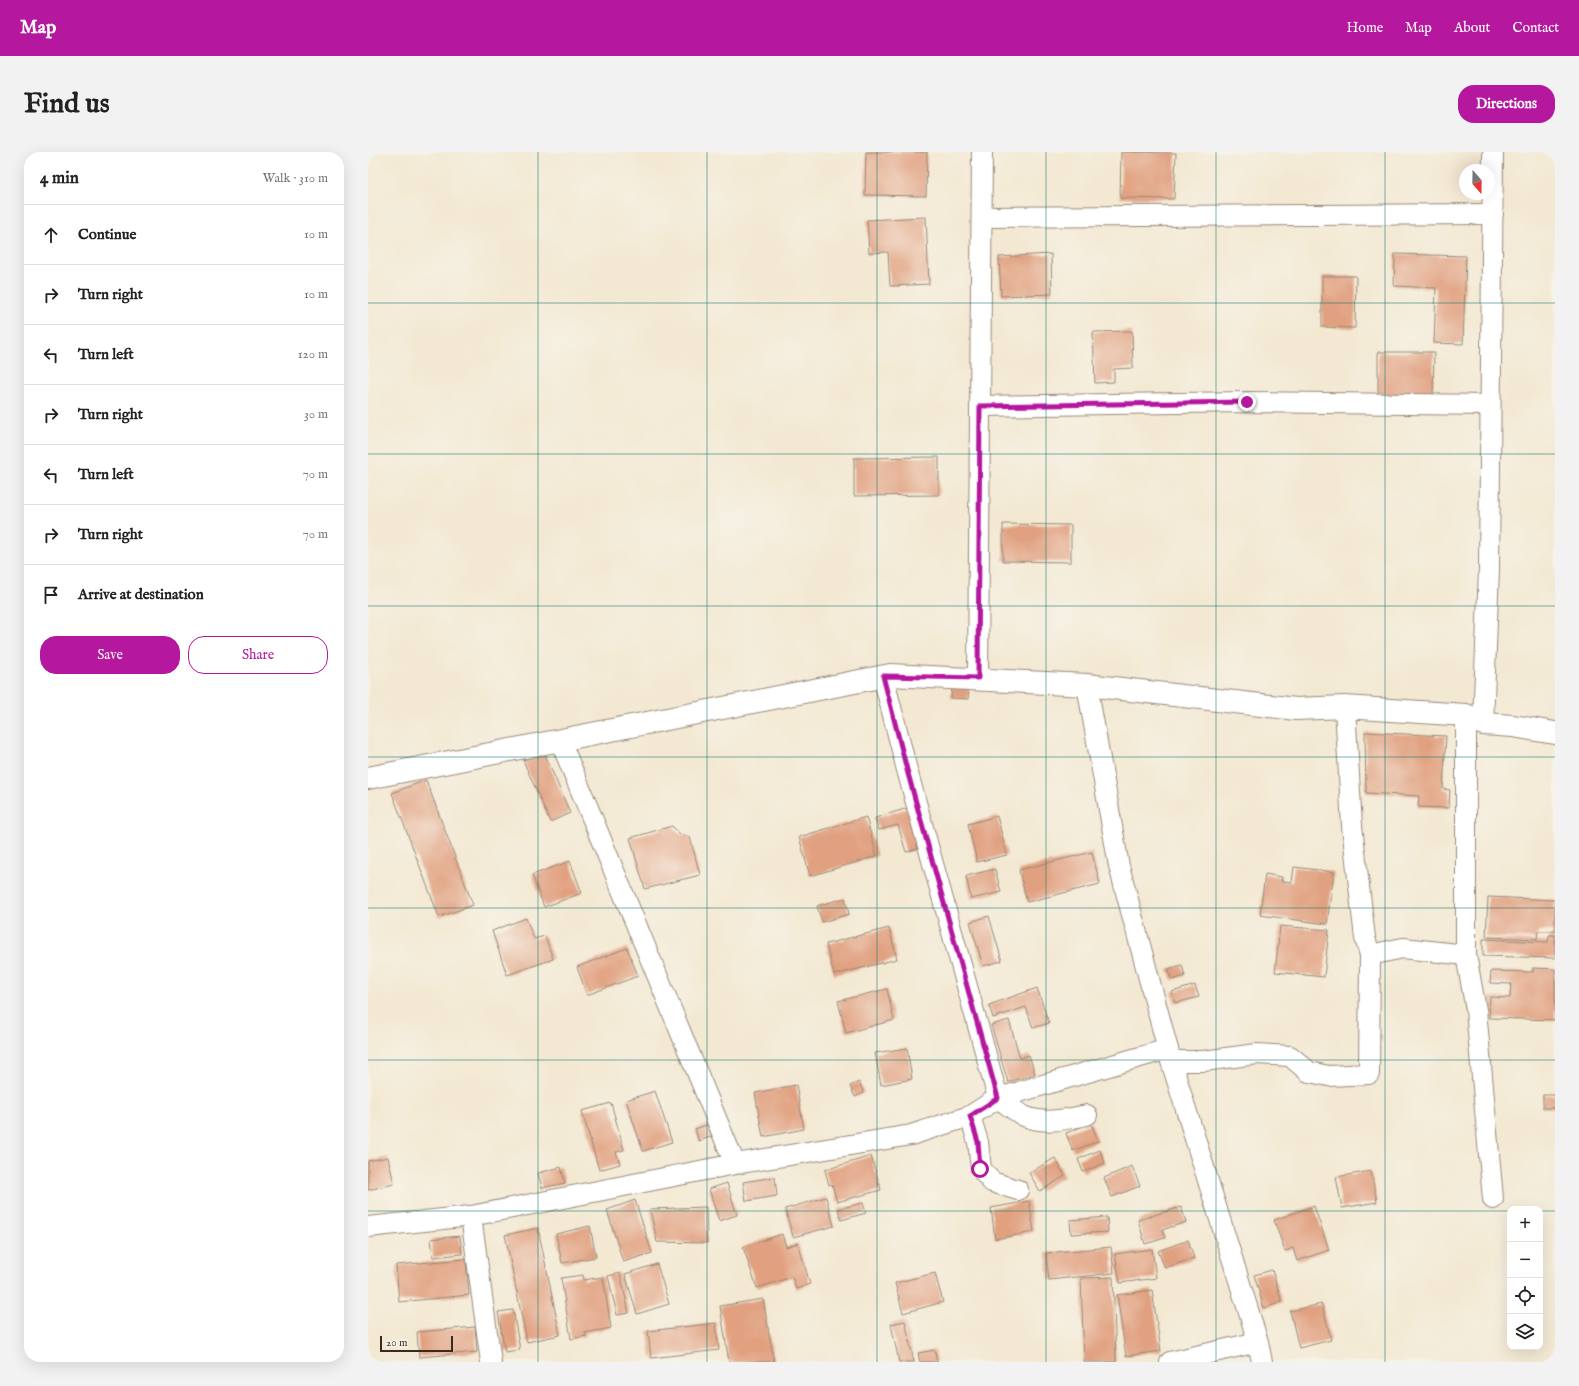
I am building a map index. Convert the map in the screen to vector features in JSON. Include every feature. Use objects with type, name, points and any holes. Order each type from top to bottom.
[{"type":"street","points":[[978,678],[982,152]]},
{"type":"street","points":[[1493,152],[1489,569],[1474,720],[1466,955],[1476,1010],[1493,1199]]},
{"type":"street","points":[[982,217],[1493,214]]},
{"type":"street","points":[[980,406],[1247,402],[1490,405]]},
{"type":"street","points":[[368,778],[883,676],[978,678],[1087,685],[1296,709],[1345,707],[1474,720],[1555,733]]},
{"type":"street","points":[[883,676],[907,770],[998,1098],[1024,1116],[1036,1120],[1060,1120],[1087,1115]]},
{"type":"street","points":[[1087,685],[1119,866],[1169,1055],[1258,1342],[1262,1362]]},
{"type":"street","points":[[368,1227],[471,1216],[735,1164],[911,1136],[970,1116],[998,1098],[1169,1055],[1203,1061],[1257,1054],[1290,1056],[1309,1072],[1329,1076],[1369,1074],[1370,955],[1365,938],[1352,826],[1345,707]]},
{"type":"street","points":[[560,740],[735,1164]]},
{"type":"street","points":[[1370,955],[1403,948],[1466,955]]},
{"type":"street","points":[[970,1116],[978,1142],[980,1169],[992,1182],[1018,1190]]},
{"type":"street","points":[[471,1216],[491,1362]]},
{"type":"street","points":[[1170,1362],[1258,1342]]},
{"type":"building","points":[[866,152],[927,152],[926,196],[865,195]]},
{"type":"building","points":[[1121,152],[1176,153],[1174,199],[1120,198]]},
{"type":"building","points":[[926,217],[929,284],[890,286],[888,252],[869,253],[867,220]]},
{"type":"building","points":[[1051,254],[1052,294],[1001,296],[999,257]]},
{"type":"building","points":[[1395,254],[1466,256],[1463,344],[1434,343],[1436,288],[1394,286]]},
{"type":"building","points":[[1322,276],[1356,276],[1355,328],[1322,327]]},
{"type":"building","points":[[1132,331],[1133,368],[1114,369],[1114,382],[1095,383],[1093,332]]},
{"type":"building","points":[[1378,352],[1434,352],[1433,396],[1378,395]]},
{"type":"building","points":[[939,457],[939,495],[854,496],[854,458]]},
{"type":"building","points":[[1003,524],[1071,525],[1071,562],[1003,561]]},
{"type":"building","points":[[952,685],[969,687],[968,699],[951,698]]},
{"type":"building","points":[[1365,732],[1446,736],[1443,789],[1450,790],[1449,808],[1418,807],[1419,796],[1366,793]]},
{"type":"building","points":[[544,752],[570,813],[550,822],[523,760]]},
{"type":"building","points":[[426,780],[473,905],[439,917],[392,793]]},
{"type":"building","points":[[908,808],[920,848],[906,852],[898,825],[879,830],[875,818]]},
{"type":"building","points":[[997,816],[1007,855],[977,862],[968,824]]},
{"type":"building","points":[[866,817],[877,856],[810,876],[799,837]]},
{"type":"building","points":[[672,826],[680,834],[690,837],[700,875],[645,889],[630,838]]},
{"type":"building","points":[[1092,852],[1100,884],[1027,902],[1019,870]]},
{"type":"building","points":[[570,861],[582,893],[544,907],[532,875]]},
{"type":"building","points":[[1294,867],[1334,872],[1327,924],[1260,915],[1265,874],[1282,877],[1281,881],[1292,882]]},
{"type":"building","points":[[995,869],[1001,892],[971,899],[966,876]]},
{"type":"building","points":[[1488,897],[1555,900],[1555,931],[1538,931],[1537,939],[1486,937]]},
{"type":"building","points":[[845,898],[849,914],[822,922],[817,906]]},
{"type":"building","points":[[989,916],[1002,961],[983,966],[970,922]]},
{"type":"building","points":[[526,918],[534,939],[545,936],[553,959],[507,975],[492,931]]},
{"type":"building","points":[[1280,926],[1329,930],[1324,977],[1275,972]]},
{"type":"building","points":[[889,928],[897,959],[834,975],[826,944]]},
{"type":"building","points":[[1549,935],[1555,935],[1555,958],[1483,956],[1483,939],[1548,942]]},
{"type":"building","points":[[627,948],[638,976],[587,995],[577,967]]},
{"type":"building","points":[[1182,965],[1185,976],[1172,980],[1168,969]]},
{"type":"building","points":[[1533,968],[1555,969],[1555,1020],[1489,1018],[1490,997],[1510,998],[1511,984],[1490,983],[1491,971],[1533,972]]},
{"type":"building","points":[[1195,985],[1199,997],[1175,1003],[1172,992]]},
{"type":"building","points":[[1037,988],[1049,1023],[1033,1028],[1026,1007],[993,1018],[989,1005]]},
{"type":"building","points":[[887,989],[894,1020],[846,1033],[838,1001]]},
{"type":"building","points":[[1009,1020],[1020,1058],[1029,1055],[1035,1074],[1008,1082],[991,1025]]},
{"type":"building","points":[[907,1048],[912,1079],[881,1085],[875,1053]]},
{"type":"building","points":[[859,1082],[864,1093],[855,1097],[850,1086]]},
{"type":"building","points":[[796,1085],[804,1129],[763,1137],[755,1093]]},
{"type":"building","points":[[655,1091],[672,1142],[643,1151],[626,1100]]},
{"type":"building","points":[[1543,1095],[1555,1095],[1555,1108],[1543,1108]]},
{"type":"building","points":[[611,1103],[624,1150],[616,1152],[620,1164],[599,1170],[582,1111]]},
{"type":"building","points":[[712,1123],[716,1135],[699,1141],[695,1129]]},
{"type":"building","points":[[1091,1123],[1098,1141],[1073,1151],[1066,1133]]},
{"type":"building","points":[[1100,1150],[1105,1163],[1083,1172],[1078,1159]]},
{"type":"building","points":[[871,1156],[881,1190],[837,1202],[832,1184],[829,1185],[825,1170]]},
{"type":"building","points":[[388,1157],[394,1184],[368,1190],[368,1161]]},
{"type":"building","points":[[1055,1158],[1065,1176],[1040,1191],[1029,1173]]},
{"type":"building","points":[[1132,1166],[1140,1186],[1112,1197],[1104,1178]]},
{"type":"building","points":[[561,1167],[565,1183],[542,1188],[538,1173]]},
{"type":"building","points":[[1371,1171],[1377,1202],[1342,1208],[1336,1177]]},
{"type":"building","points":[[775,1177],[777,1196],[746,1201],[743,1182]]},
{"type":"building","points":[[727,1183],[737,1215],[719,1221],[709,1189]]},
{"type":"building","points":[[826,1197],[834,1226],[793,1237],[785,1209]]},
{"type":"building","points":[[635,1200],[652,1253],[623,1262],[607,1210]]},
{"type":"building","points":[[1029,1201],[1034,1232],[995,1239],[991,1208]]},
{"type":"building","points":[[863,1203],[866,1213],[841,1220],[838,1209]]},
{"type":"building","points":[[1314,1206],[1329,1250],[1297,1261],[1293,1248],[1285,1251],[1274,1220]]},
{"type":"building","points":[[706,1207],[707,1243],[657,1242],[650,1209]]},
{"type":"building","points":[[1181,1207],[1186,1222],[1162,1230],[1165,1238],[1145,1244],[1138,1220]]},
{"type":"building","points":[[1107,1217],[1108,1232],[1071,1234],[1070,1220]]},
{"type":"building","points":[[590,1226],[596,1257],[562,1263],[556,1234]]},
{"type":"building","points":[[538,1228],[560,1335],[527,1342],[505,1235]]},
{"type":"building","points":[[782,1234],[786,1247],[798,1243],[810,1284],[796,1289],[792,1277],[757,1288],[743,1247]]},
{"type":"building","points":[[460,1236],[462,1254],[433,1257],[431,1239]]},
{"type":"building","points":[[1188,1240],[1194,1258],[1165,1268],[1158,1251]]},
{"type":"building","points":[[1111,1247],[1114,1273],[1049,1280],[1046,1253]]},
{"type":"building","points":[[1152,1249],[1156,1278],[1120,1283],[1115,1254]]},
{"type":"building","points":[[466,1259],[469,1295],[399,1302],[396,1265]]},
{"type":"building","points":[[657,1264],[669,1304],[637,1314],[625,1274]]},
{"type":"building","points":[[1272,1270],[1282,1302],[1264,1308],[1254,1275]]},
{"type":"building","points":[[620,1273],[629,1313],[617,1315],[608,1276]]},
{"type":"building","points":[[935,1273],[943,1302],[903,1313],[895,1283]]},
{"type":"building","points":[[583,1275],[584,1280],[603,1277],[611,1328],[585,1333],[586,1336],[571,1339],[561,1278]]},
{"type":"building","points":[[1113,1277],[1116,1362],[1084,1362],[1081,1278]]},
{"type":"building","points":[[1152,1290],[1161,1351],[1126,1356],[1117,1295]]},
{"type":"building","points":[[763,1299],[774,1362],[729,1362],[720,1306]]},
{"type":"building","points":[[1322,1304],[1331,1340],[1299,1348],[1290,1311]]},
{"type":"building","points":[[513,1310],[520,1350],[505,1352],[498,1312]]},
{"type":"building","points":[[905,1321],[914,1362],[899,1362],[891,1324]]},
{"type":"building","points":[[716,1323],[719,1350],[651,1358],[648,1331]]},
{"type":"building","points":[[475,1327],[477,1352],[419,1357],[417,1332]]},
{"type":"building","points":[[935,1350],[937,1362],[920,1362],[918,1353]]},
{"type":"route","points":[[980,1169],[978,1142],[970,1116],[998,1098],[907,770],[883,676],[978,678],[980,406],[1247,402]]}]
